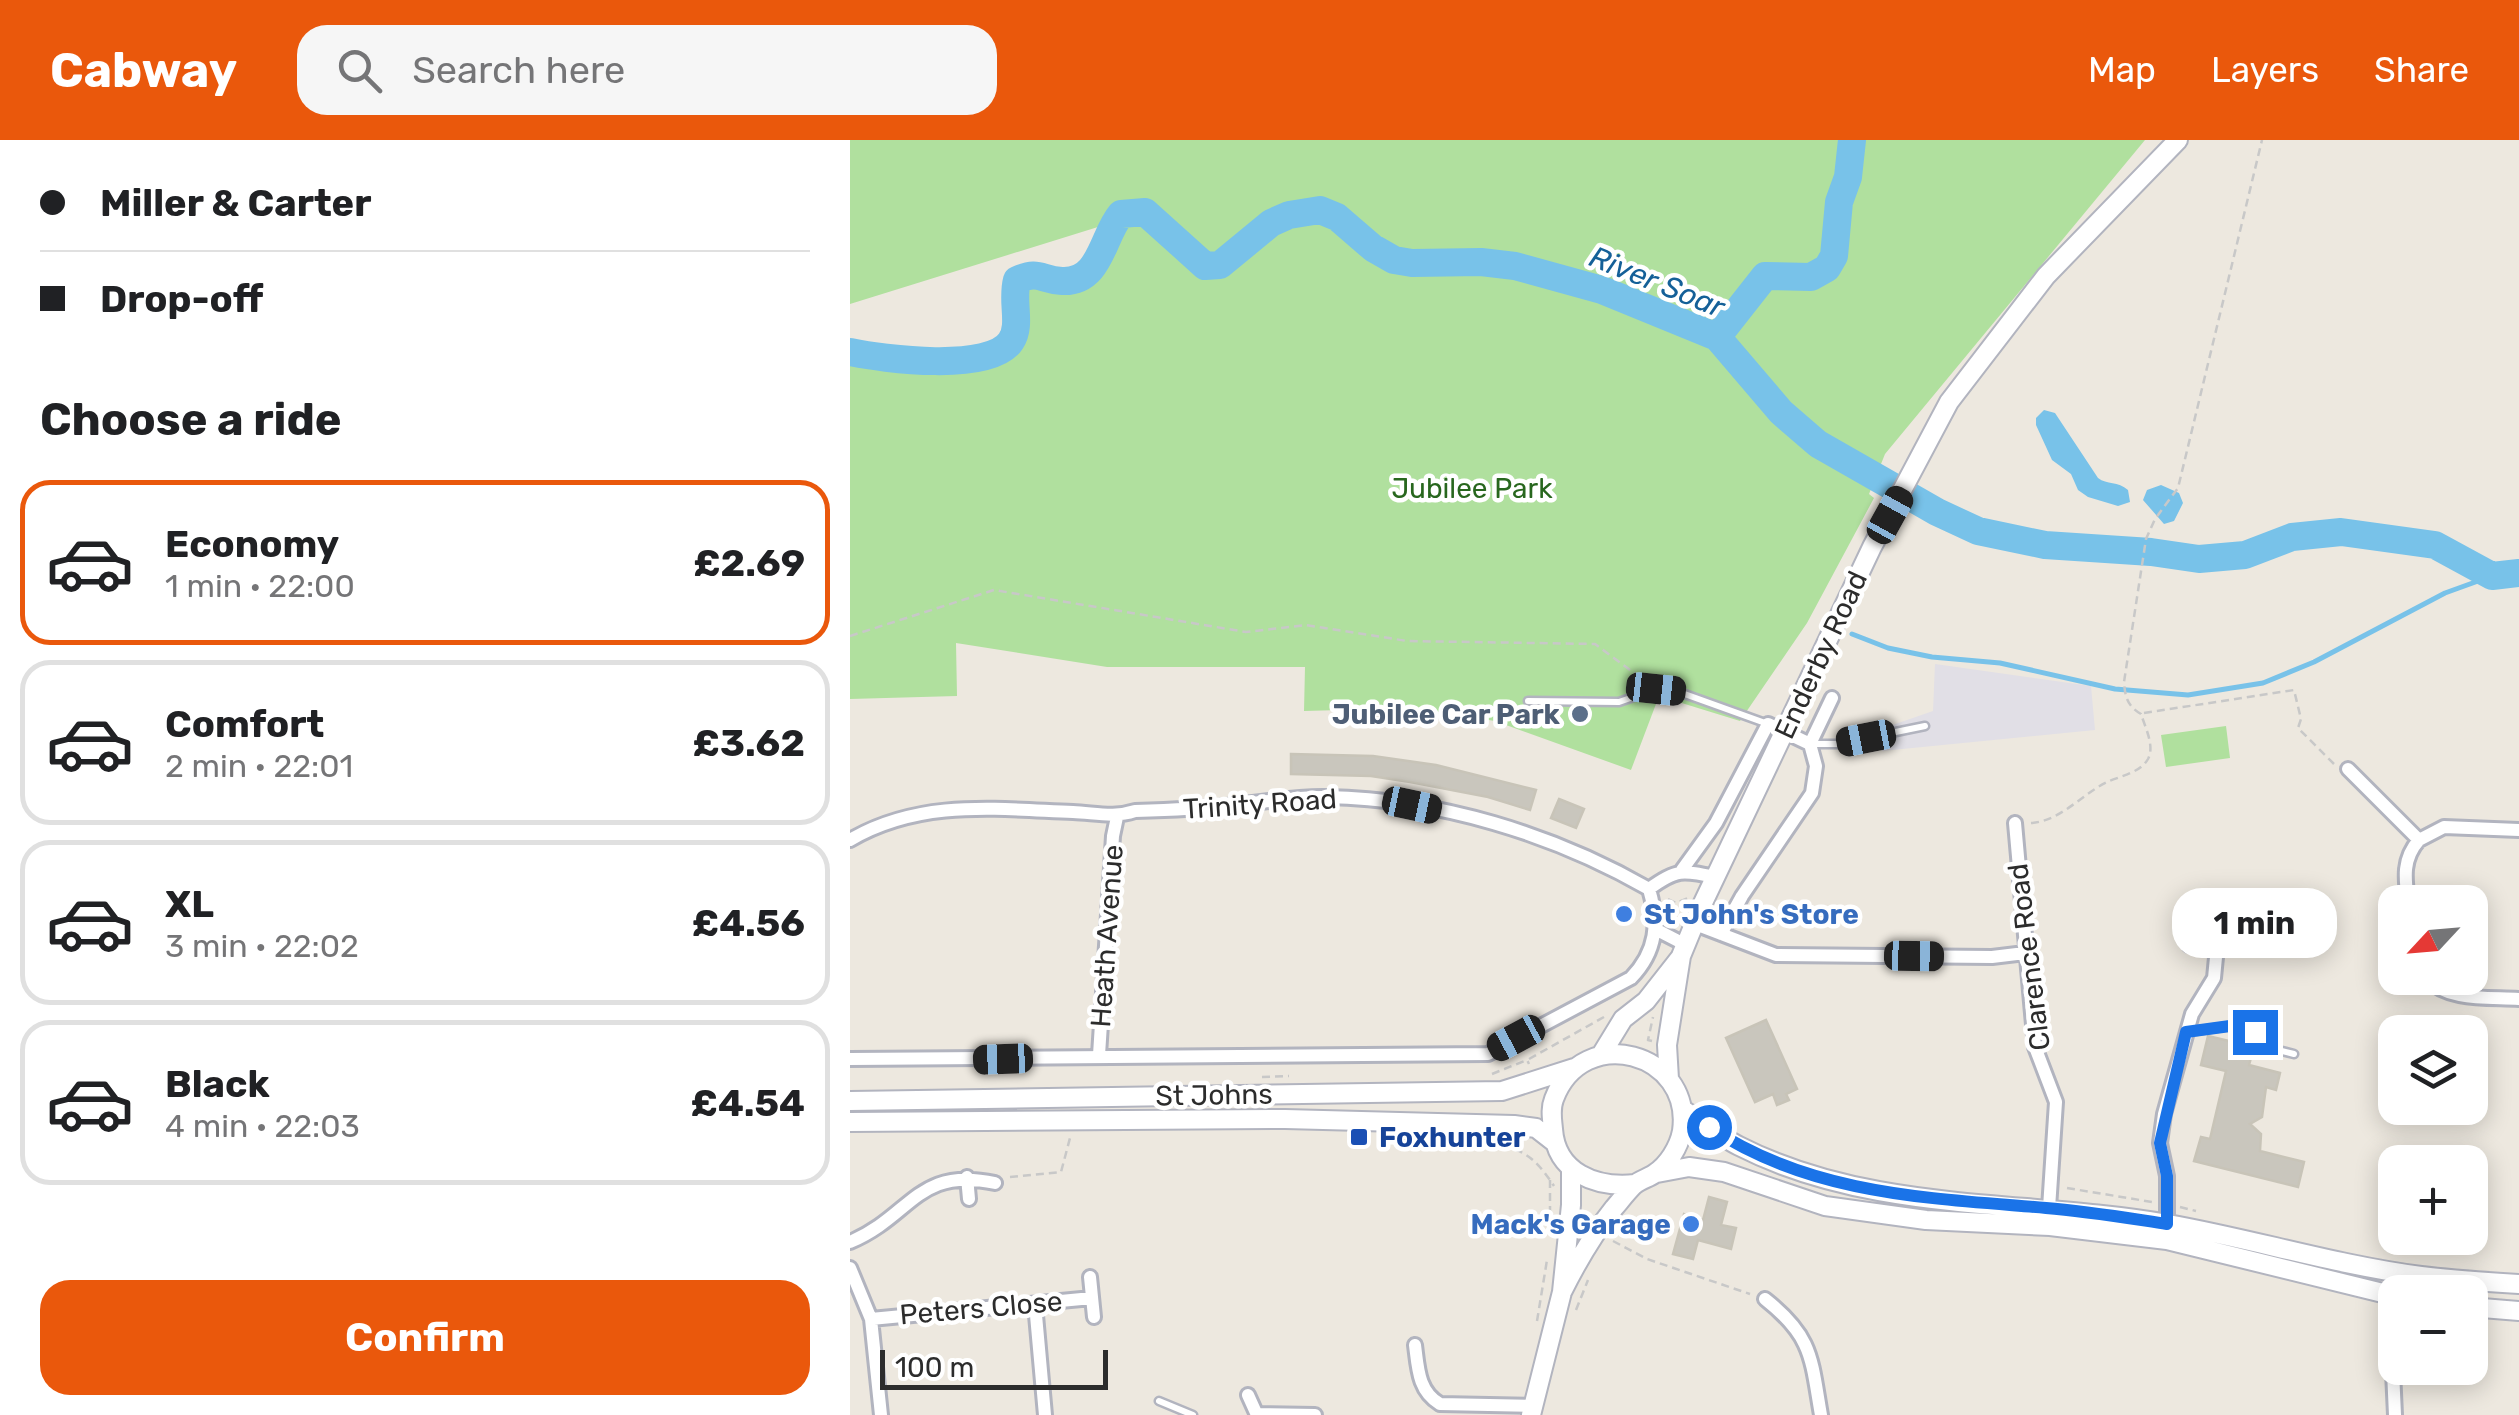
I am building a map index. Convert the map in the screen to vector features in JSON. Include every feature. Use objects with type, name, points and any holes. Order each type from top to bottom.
[{"type":"main road","name":"Enderby Road","points":[[1669,1079],[1668,1045],[1684,951],[1694,924],[1777,728],[1949,402],[2046,276],[2178,140]]},
{"type":"main road","name":"Enderby Road","points":[[1602,1055],[1623,1019],[1646,1002],[1684,951]]},
{"type":"main road","points":[[1657,1173],[1673,1154],[1682,1132],[1682,1108],[1669,1079],[1650,1062],[1627,1054],[1602,1055],[1574,1068],[1559,1085],[1551,1106],[1554,1142],[1571,1169],[1588,1180],[1612,1186],[1635,1184],[1657,1173],[1689,1167],[1724,1172],[1825,1206],[1926,1220],[2050,1226],[2166,1240],[2378,1295]]},
{"type":"main road","name":"St Johns","points":[[850,1101],[1502,1091],[1574,1068]]},
{"type":"main road","points":[[1682,1108],[1736,1145],[1785,1167],[1842,1184],[1931,1200],[2050,1208],[2167,1224],[2419,1276],[2519,1284]]},
{"type":"main road","name":"St Johns","points":[[850,1122],[1284,1119],[1514,1124],[1536,1128],[1554,1142]]},
{"type":"main road","points":[[1532,1411],[1562,1292],[1571,1169]]},
{"type":"main road","points":[[1562,1292],[1596,1232],[1635,1184]]},
{"type":"main road","points":[[2488,1308],[2519,1310]]},
{"type":"street","points":[[1721,934],[1812,793],[1816,766],[1810,744],[1832,698]]},
{"type":"street","points":[[850,1060],[1488,1054],[1631,978],[1639,970],[1657,930],[1649,889],[1682,870],[1777,728],[1810,744]]},
{"type":"street","points":[[2348,770],[2418,840]]},
{"type":"street","name":"Trinity Road","points":[[850,840],[894,820],[949,808],[1086,812],[1117,817],[1135,811],[1287,798],[1368,799],[1501,826],[1578,854],[1649,889]]},
{"type":"street","name":"Heath Avenue","points":[[1099,1055],[1117,817]]},
{"type":"street","name":"Clarence Road","points":[[2015,822],[2035,1046],[2056,1102],[2050,1208]]},
{"type":"street","points":[[2407,885],[2406,866],[2412,847],[2444,827],[2519,830]]},
{"type":"street","points":[[1682,870],[1715,877]]},
{"type":"street","points":[[1694,924],[1776,954],[1992,957],[2025,952]]},
{"type":"street","points":[[1657,930],[1684,951]]},
{"type":"street","points":[[2189,945],[2234,948]]},
{"type":"street","points":[[2167,1224],[2167,1176],[2160,1143],[2186,1032],[2214,978],[2217,947]]},
{"type":"street","points":[[2456,995],[2519,999]]},
{"type":"street","points":[[967,1177],[968,1199]]},
{"type":"street","points":[[850,1242],[889,1220],[922,1190],[943,1180],[967,1177],[995,1182]]},
{"type":"street","points":[[850,1268],[871,1319],[880,1415]]},
{"type":"street","name":"Peters Close","points":[[1090,1277],[1094,1317]]},
{"type":"street","name":"Peters Close","points":[[871,1319],[1092,1298]]},
{"type":"street","points":[[1765,1299],[1792,1320],[1807,1343],[1821,1415]]},
{"type":"street","points":[[1034,1304],[1045,1415]]},
{"type":"street","points":[[1415,1345],[1422,1388],[1440,1404],[1532,1411]]},
{"type":"street","points":[[2393,1385],[2395,1415]]},
{"type":"street","points":[[1248,1395],[1257,1415],[1315,1415]]},
{"type":"lane","points":[[1528,701],[1619,702],[1656,689],[1678,692],[1777,728]]},
{"type":"lane","points":[[1810,744],[1836,744],[1925,726]]},
{"type":"lane","points":[[2186,1032],[2230,1026],[2255,1032],[2266,1047],[2294,1054]]},
{"type":"lane","points":[[1158,1401],[1193,1415]]},
{"type":"path","points":[[2262,140],[2178,488],[2146,539],[2124,682],[2132,709],[2141,714],[2294,690],[2301,719],[2298,728],[2338,769],[2348,770]]},
{"type":"path","points":[[850,636],[994,590],[1246,632],[1306,625],[1407,641],[1595,644],[1656,689]]},
{"type":"path","points":[[2015,822],[2039,822],[2106,782],[2142,766],[2151,748],[2141,714]]},
{"type":"path","points":[[1646,1002],[1655,1009],[1648,1040],[1668,1045]]},
{"type":"path","points":[[1527,1060],[1604,1017]]},
{"type":"path","points":[[995,1182],[1062,1172],[1074,1119]]},
{"type":"path","points":[[1550,1179],[1550,1232]]},
{"type":"path","points":[[1607,1238],[1648,1259],[1765,1299]]},
{"type":"path","points":[[1536,1331],[1538,1300],[1550,1248]]},
{"type":"path","points":[[1574,1314],[1594,1267]]},
{"type":"shaded area","points":[[1935,664],[2091,686],[2095,730],[1882,751],[1881,729],[1933,711]]},
{"type":"green space","name":"Jubilee Park","points":[[850,140],[2145,140],[1885,454],[1869,494],[1874,498],[1807,623],[1740,721],[1659,696],[1631,770],[1495,721],[1413,708],[1304,711],[1305,667],[1107,667],[956,643],[957,696],[850,699],[850,352],[936,361],[982,357],[1000,351],[1014,334],[1017,280],[1034,276],[1081,277],[1106,247],[1114,222],[850,304]]},
{"type":"green space","points":[[2226,726],[2230,758],[2166,767],[2161,735]]},
{"type":"water","points":[[2044,410],[2055,413],[2098,478],[2128,490],[2130,502],[2118,506],[2078,490],[2071,474],[2052,460],[2036,425],[2036,418]]},
{"type":"water","points":[[2161,485],[2179,493],[2183,503],[2174,521],[2164,524],[2143,500],[2147,490]]},
{"type":"building","points":[[1291,754],[1373,756],[1436,765],[1536,790],[1530,810],[1488,797],[1371,776],[1291,774]]},
{"type":"building","points":[[1559,799],[1584,809],[1576,828],[1551,818]]},
{"type":"building","points":[[1766,1020],[1797,1089],[1786,1094],[1789,1100],[1777,1105],[1773,1094],[1755,1102],[1726,1038]]},
{"type":"building","points":[[2208,1036],[2254,1047],[2249,1065],[2280,1073],[2276,1090],[2266,1087],[2262,1117],[2250,1124],[2261,1134],[2260,1151],[2304,1162],[2298,1187],[2194,1161],[2201,1137],[2210,1139],[2226,1071],[2201,1065]]},
{"type":"building","points":[[1709,1197],[1727,1202],[1721,1225],[1736,1228],[1731,1249],[1698,1240],[1693,1259],[1673,1254],[1684,1214],[1703,1220]]},
{"type":"waterway","points":[[1717,337],[1765,276],[1811,277],[1827,268],[1834,256],[1839,202],[1848,177],[1852,140]]},
{"type":"waterway","name":"River Soar","points":[[850,352],[935,361],[982,357],[1000,351],[1014,334],[1017,280],[1036,276],[1075,280],[1085,274],[1099,257],[1121,214],[1145,212],[1205,266],[1220,265],[1271,223],[1289,215],[1320,210],[1337,217],[1373,248],[1394,260],[1515,266],[1602,290],[1717,337],[1781,412],[1818,444],[1978,531],[2045,545],[2199,559],[2245,555],[2292,537],[2341,532],[2435,545],[2492,576],[2519,573]]},
{"type":"waterway","points":[[1852,634],[1888,648],[1932,657],[2000,663],[2115,689],[2188,695],[2263,683],[2314,662],[2445,593],[2492,576]]},
{"type":"place","name":"Jubilee Car Park","points":[[1580,714]]},
{"type":"place","name":"St John's Store","points":[[1624,914]]},
{"type":"place","name":"Foxhunter","points":[[1359,1137]]},
{"type":"place","name":"Mack's Garage","points":[[1691,1224]]},
{"type":"route","points":[[1709,1127],[1736,1145],[1785,1167],[1842,1184],[1931,1200],[2050,1208],[2167,1224],[2167,1176],[2160,1143],[2186,1032],[2214,1026],[2255,1032]]}]
